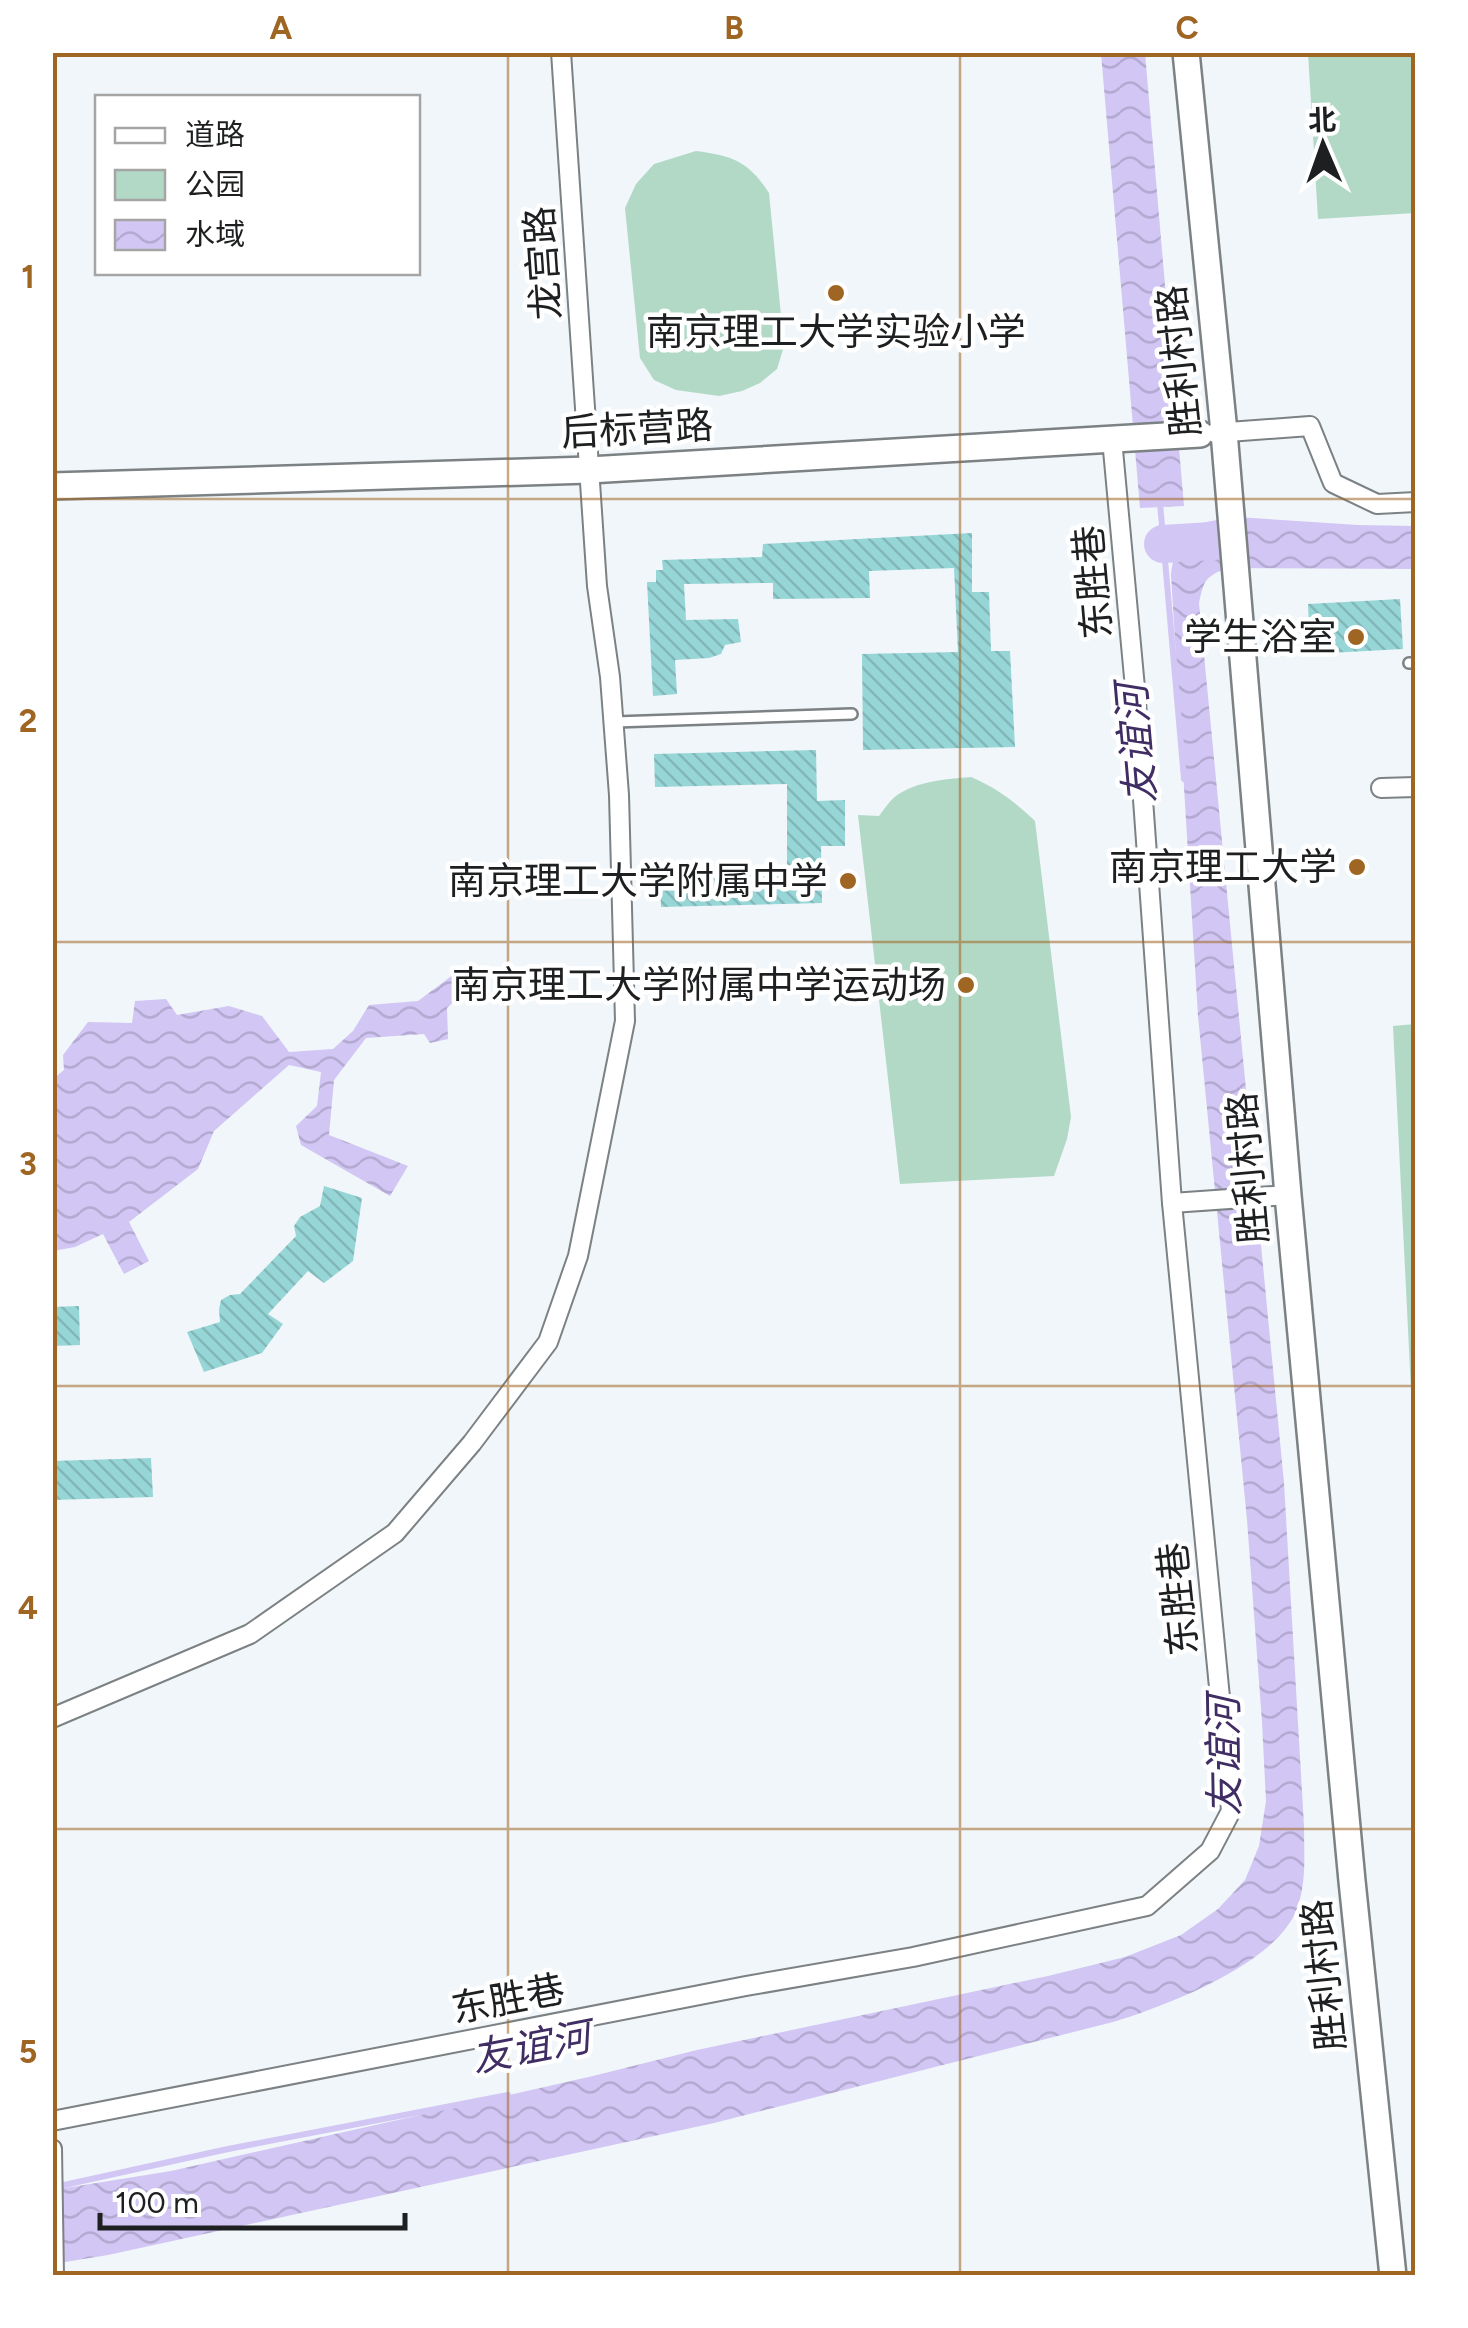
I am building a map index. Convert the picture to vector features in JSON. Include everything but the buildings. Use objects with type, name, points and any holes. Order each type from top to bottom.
[{"type":"street","name":"龙宫路","points":[[52,1718],[250,1634],[394,1533],[472,1443],[548,1342],[578,1256],[625,1021],[619,796],[610,678],[597,586],[561,52]]},
{"type":"street","name":"胜利村路","points":[[1186,52],[1212,433],[1226,464],[1288,1195],[1393,2276]]},
{"type":"street","points":[[1212,433],[1310,426],[1333,483],[1376,504],[1416,502]]},
{"type":"street","name":"后标营路","points":[[52,486],[590,470],[1212,433]]},
{"type":"street","name":"东胜巷","points":[[52,2121],[913,1957],[1147,1906],[1210,1851],[1232,1810],[1182,1202],[1112,439]]},
{"type":"street","points":[[1381,788],[1416,787]]},
{"type":"street","points":[[1182,1202],[1288,1195]]},
{"type":"street","points":[[52,2148],[54,2267]]},
{"type":"lane","points":[[613,722],[852,714]]},
{"type":"green space","points":[[1308,53],[1415,53],[1415,213],[1318,219]]},
{"type":"green space","points":[[696,151],[738,162],[769,193],[784,346],[777,369],[760,383],[719,396],[676,390],[654,380],[640,358],[625,208],[636,184],[654,164]]},
{"type":"green space","name":"南京理工大学附属中学运动场","points":[[971,777],[1005,796],[1035,821],[1071,1117],[1054,1176],[900,1184],[858,815],[879,816],[893,798],[913,787]]},
{"type":"green space","points":[[1416,1024],[1415,1471],[1393,1026]]},
{"type":"water","points":[[1101,53],[1145,53],[1184,506],[1140,508]]},
{"type":"water","points":[[1236,517],[1415,526],[1415,569],[1227,568],[1207,580],[1199,603],[1284,1483],[1304,1859],[1300,1901],[1284,1931],[1242,1966],[1216,1981],[1113,2022],[714,2123],[53,2264],[53,2190],[171,2171],[1125,1957],[1181,1935],[1218,1909],[1245,1880],[1259,1846],[1266,1801],[1262,1722],[1247,1520],[1198,1016],[1171,575],[1178,546],[1188,530]]},
{"type":"water","points":[[465,966],[469,987],[447,1008],[448,1039],[430,1043],[424,1034],[366,1038],[334,1080],[329,1135],[408,1166],[390,1196],[301,1145],[296,1126],[317,1106],[321,1072],[289,1065],[214,1131],[198,1169],[129,1222],[149,1261],[124,1274],[103,1234],[75,1247],[53,1251],[53,1079],[64,1070],[63,1055],[88,1022],[132,1023],[135,1001],[166,999],[177,1015],[229,1006],[262,1016],[289,1052],[333,1049],[353,1031],[369,1005],[418,1001]]},
{"type":"waterway","name":"友谊河","points":[[1160,503],[1184,779]]},
{"type":"waterway","name":"友谊河","points":[[1163,544],[1228,540]]},
{"type":"waterway","name":"友谊河","points":[[55,2187],[508,2095]]},
{"type":"place","name":"南京理工大学实验小学","points":[[836,293]]},
{"type":"place","name":"学生浴室","points":[[1356,637]]},
{"type":"place","name":"南京理工大学","points":[[1357,867]]},
{"type":"place","name":"南京理工大学附属中学","points":[[848,881]]},
{"type":"place","name":"南京理工大学附属中学运动场","points":[[966,985]]}]
